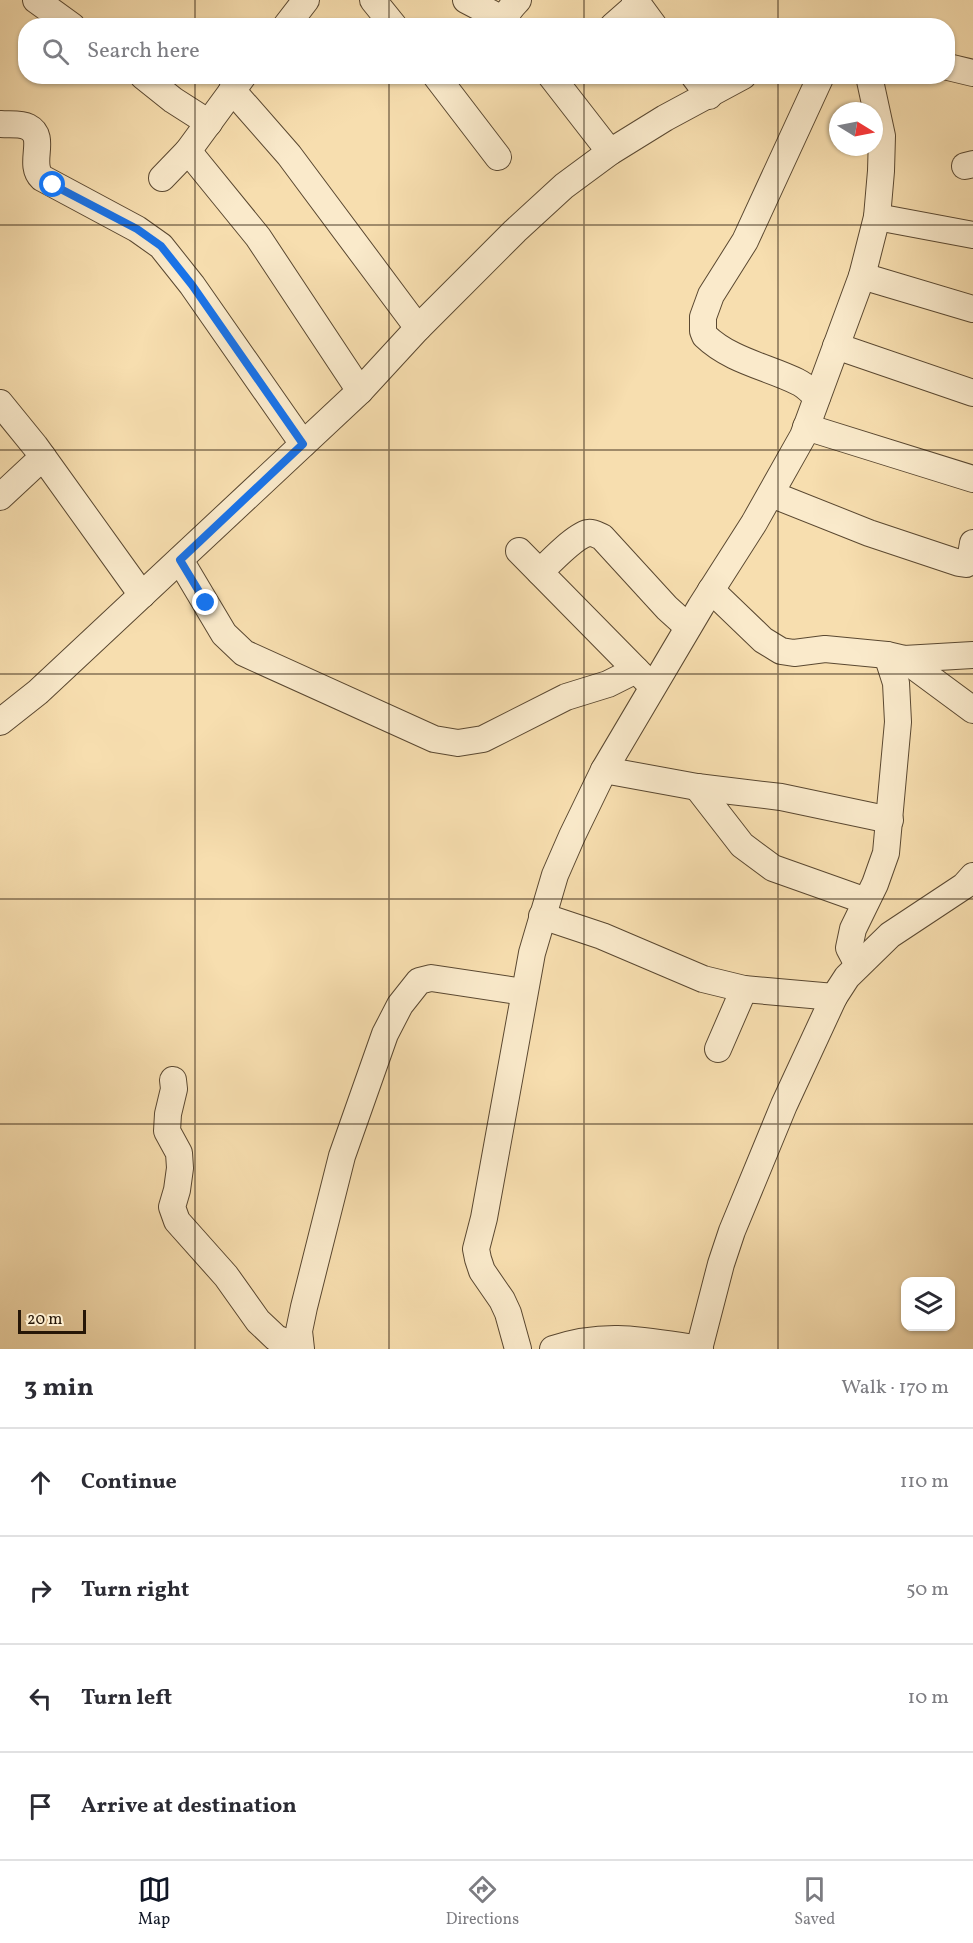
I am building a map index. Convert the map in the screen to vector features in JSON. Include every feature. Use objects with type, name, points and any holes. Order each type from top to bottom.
[{"type":"street","points":[[36,0],[61,18]]},
{"type":"street","points":[[292,18],[306,0]]},
{"type":"street","points":[[373,0],[388,18]]},
{"type":"street","points":[[466,0],[510,15]]},
{"type":"street","points":[[621,18],[636,2],[648,18]]},
{"type":"street","points":[[955,69],[973,73]]},
{"type":"street","points":[[153,84],[209,123]]},
{"type":"street","points":[[162,178],[188,151],[236,84]]},
{"type":"street","points":[[238,84],[418,328]]},
{"type":"street","points":[[442,84],[498,157]]},
{"type":"street","points":[[557,84],[610,152]]},
{"type":"street","points":[[817,84],[745,241],[711,295],[703,317],[705,336],[722,348],[752,364],[800,382],[817,397]]},
{"type":"street","points":[[518,1349],[508,1313],[496,1289],[482,1271],[476,1249],[484,1218],[524,992],[542,916],[555,875],[644,679],[688,627],[771,494],[806,427],[862,276],[877,217],[882,136],[871,84]]},
{"type":"street","points":[[0,722],[38,692],[360,391],[418,328],[515,231],[564,186],[610,152],[665,118],[702,86]]},
{"type":"street","points":[[0,124],[26,126],[36,134],[38,144],[35,162],[37,173],[42,178],[137,229],[161,246],[192,285],[303,444]]},
{"type":"street","points":[[188,151],[258,237],[360,391]]},
{"type":"street","points":[[877,217],[973,235]]},
{"type":"street","points":[[862,276],[973,309]]},
{"type":"street","points":[[836,346],[973,393]]},
{"type":"street","points":[[0,403],[43,457],[142,595]]},
{"type":"street","points":[[806,427],[973,479]]},
{"type":"street","points":[[0,497],[43,457]]},
{"type":"street","points":[[771,494],[869,533],[959,563],[966,564],[970,561],[973,543]]},
{"type":"street","points":[[540,572],[567,546],[586,534],[595,533],[602,537],[667,608],[688,627]]},
{"type":"street","points":[[519,551],[644,679]]},
{"type":"street","points":[[180,560],[224,634],[244,653],[434,739],[458,743],[483,739],[566,697],[608,684],[644,679]]},
{"type":"street","points":[[711,590],[763,640],[782,651],[794,653],[825,650],[896,657],[973,655]]},
{"type":"street","points":[[896,657],[973,710]]},
{"type":"street","points":[[858,965],[849,948],[853,929],[875,884],[886,853],[898,722],[896,657]]},
{"type":"street","points":[[604,770],[698,787],[781,797],[890,820]]},
{"type":"street","points":[[698,787],[742,845],[773,867],[866,901]]},
{"type":"street","points":[[554,1349],[575,1342],[615,1337],[699,1349],[721,1264],[732,1232],[784,1105],[834,997],[858,965],[890,935],[964,886],[973,876]]},
{"type":"street","points":[[542,916],[602,936],[703,979],[744,989],[834,997]]},
{"type":"street","points":[[173,1080],[174,1089],[168,1113],[167,1131],[179,1153],[179,1179],[172,1208],[177,1221],[226,1276],[258,1321],[276,1338],[300,1346],[299,1331],[304,1307],[342,1156],[385,1034],[400,1005],[419,981],[431,978],[524,992]]},
{"type":"street","points":[[718,1049],[744,989]]},
{"type":"route","points":[[53,185],[137,229],[161,246],[192,285],[303,444],[180,560],[206,603]]}]
